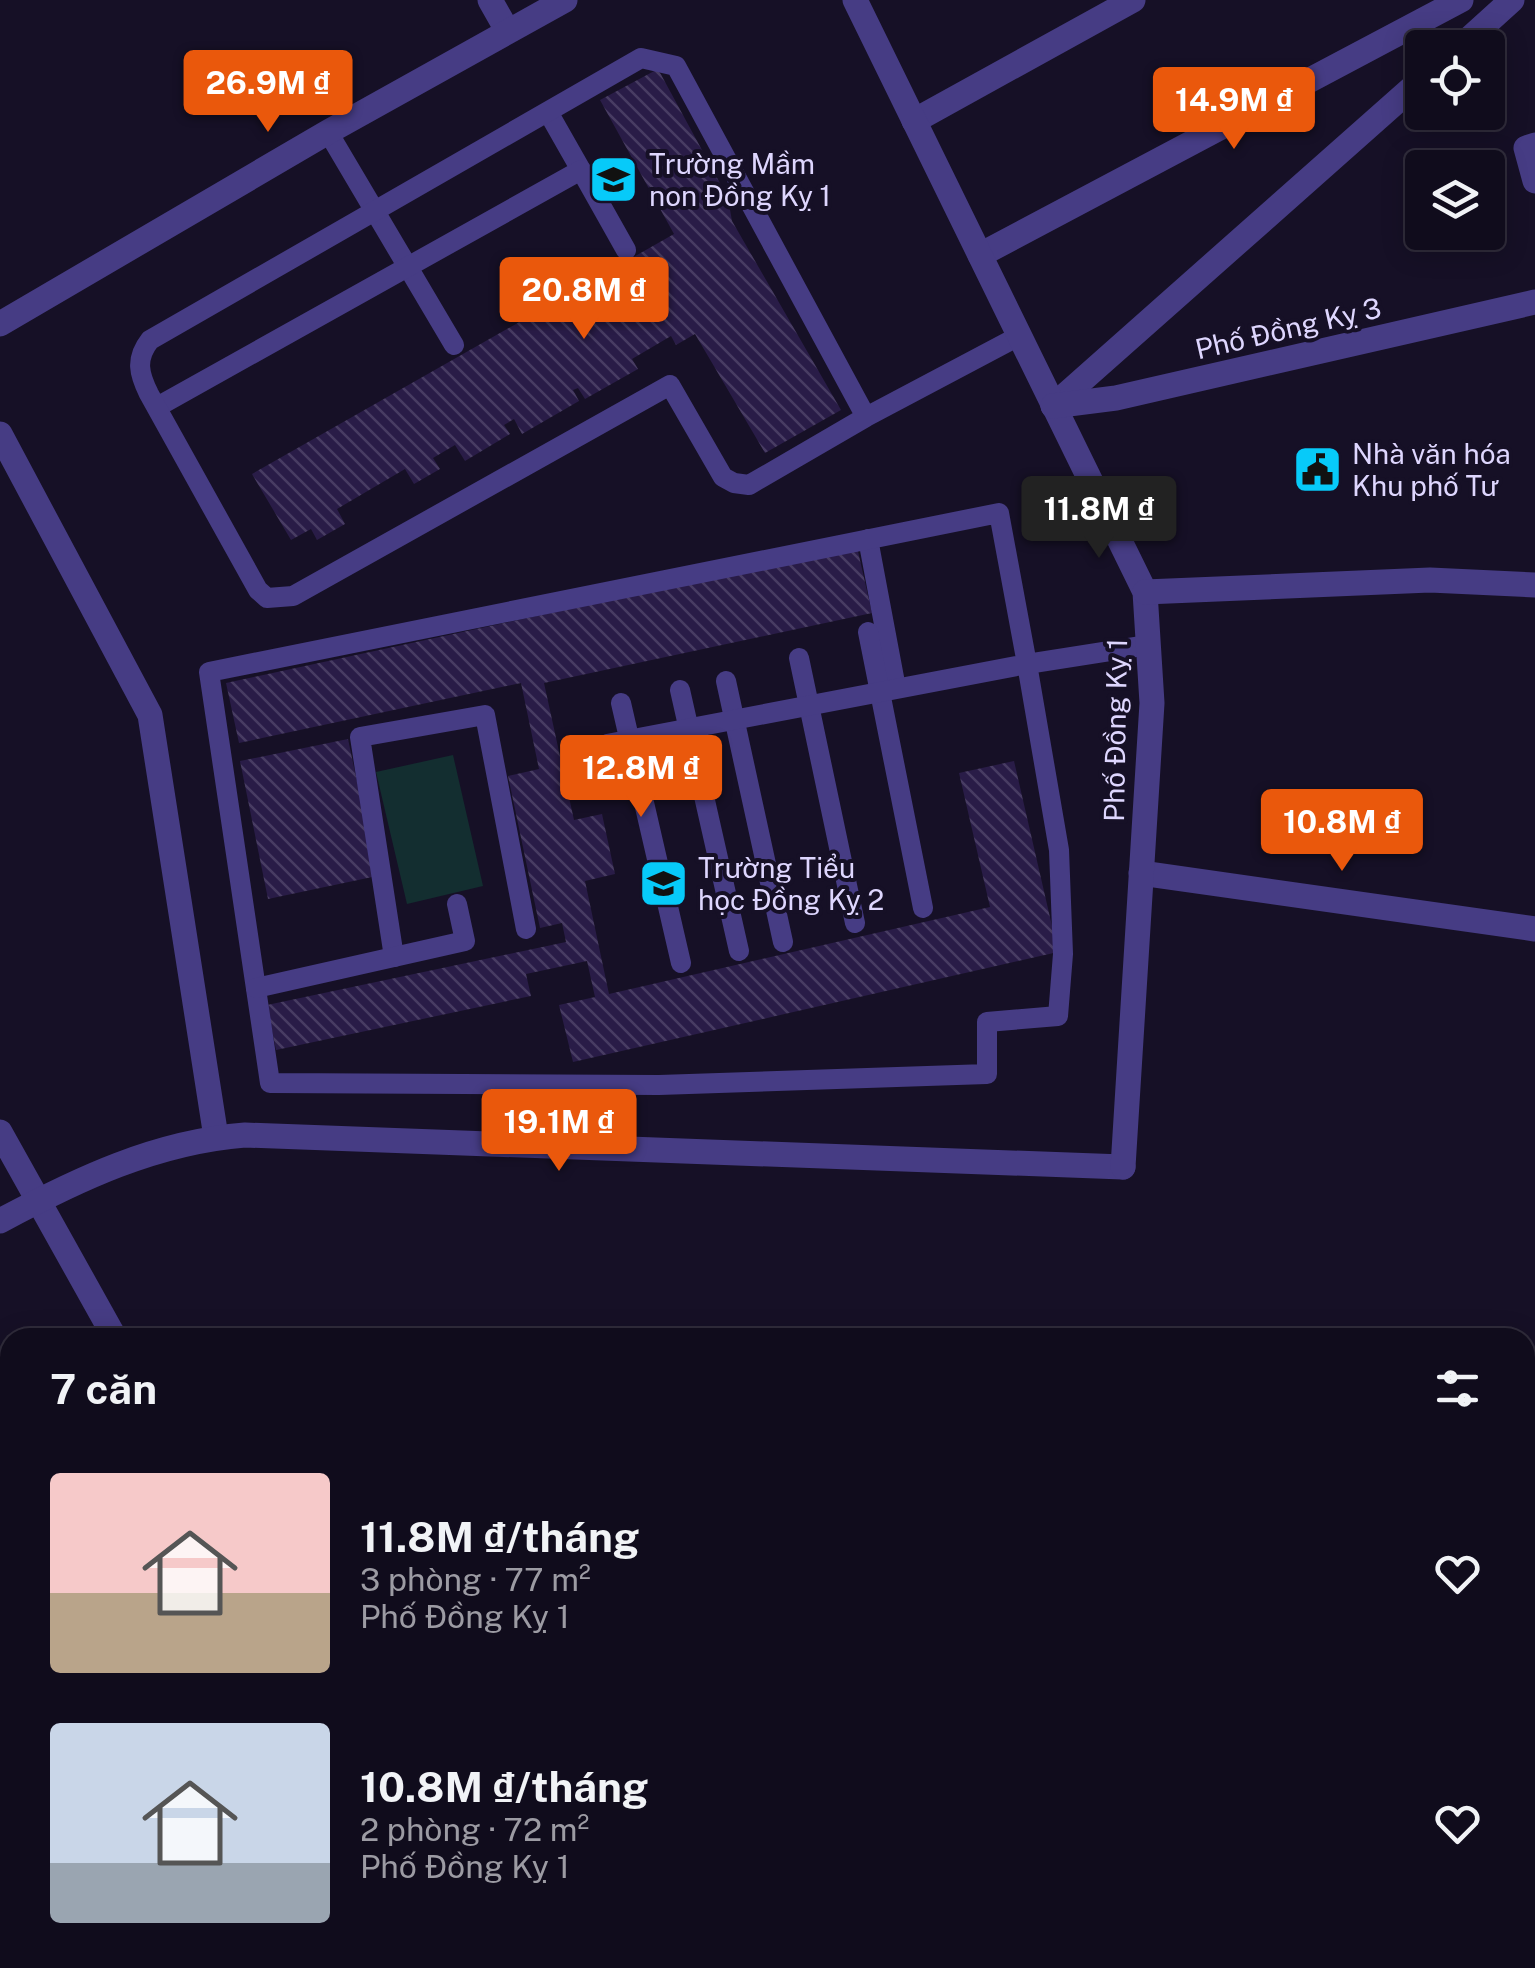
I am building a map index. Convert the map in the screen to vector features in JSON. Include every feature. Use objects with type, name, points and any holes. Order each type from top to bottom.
[{"type":"street","points":[[490,0],[507,30]]},
{"type":"street","points":[[0,324],[328,132],[565,0]]},
{"type":"street","name":"Phố Đồng Kỵ 1","points":[[216,1137],[245,1134],[1123,1168],[1152,702],[1145,592],[855,0]]},
{"type":"street","points":[[914,121],[1133,0]]},
{"type":"street","points":[[980,255],[1461,0]]},
{"type":"street","points":[[1478,30],[1512,0]]},
{"type":"street","points":[[1053,406],[1405,95]]},
{"type":"street","points":[[1535,145],[1526,148],[1535,180]]},
{"type":"street","name":"Phố Đồng Kỵ 3","points":[[1053,406],[1116,398],[1535,302]]},
{"type":"street","points":[[0,434],[150,715],[216,1137],[169,1146],[108,1168],[0,1221]]},
{"type":"street","points":[[1145,592],[1430,580],[1535,586]]},
{"type":"street","points":[[1141,873],[1535,929]]},
{"type":"street","points":[[0,1132],[109,1328]]},
{"type":"lane","points":[[866,417],[676,66],[642,58],[150,340],[142,350],[140,377],[258,590],[267,598],[293,596],[670,385],[717,468],[734,483],[748,486],[866,417],[1019,336]]},
{"type":"lane","points":[[548,112],[626,250]]},
{"type":"lane","points":[[328,132],[454,344]]},
{"type":"lane","points":[[157,407],[582,170]]},
{"type":"lane","points":[[999,513],[1028,664],[1059,850],[1063,954],[1058,1016],[987,1022],[988,1074],[659,1085],[270,1083],[208,672],[999,513]]},
{"type":"lane","points":[[868,539],[923,908]]},
{"type":"lane","points":[[868,632],[888,690]]},
{"type":"lane","points":[[607,744],[1148,645]]},
{"type":"lane","points":[[799,658],[855,923]]},
{"type":"lane","points":[[726,681],[783,942]]},
{"type":"lane","points":[[680,690],[739,951]]},
{"type":"lane","points":[[621,704],[681,963]]},
{"type":"lane","points":[[394,957],[360,737],[485,715],[526,930]]},
{"type":"lane","points":[[256,988],[465,942],[457,904]]},
{"type":"green space","points":[[453,755],[483,886],[407,904],[376,772]]},
{"type":"building","points":[[658,69],[728,198],[732,221],[841,410],[765,453],[695,334],[676,345],[671,336],[632,359],[638,369],[585,399],[578,388],[573,390],[579,401],[522,434],[514,419],[504,425],[510,434],[465,461],[455,445],[433,458],[440,469],[414,484],[405,469],[337,509],[345,524],[317,540],[311,529],[291,540],[252,474],[674,234],[600,100]]},
{"type":"building","points":[[857,547],[872,613],[544,683],[574,820],[602,814],[615,874],[585,881],[609,994],[990,907],[959,773],[1014,761],[1058,952],[573,1062],[559,1005],[595,997],[587,961],[526,974],[531,996],[276,1050],[267,1005],[566,942],[562,923],[540,928],[508,776],[539,769],[521,683],[239,743],[226,683]]},
{"type":"building","points":[[348,739],[377,876],[268,899],[240,761]]},
{"type":"place","name":"Trường Mầm non Đồng Kỵ 1","points":[[614,179]]},
{"type":"place","name":"Nhà văn hóa Khu phố Tư","points":[[1317,469]]},
{"type":"place","name":"Trường Tiểu học Đồng Kỵ 2","points":[[663,883]]}]
